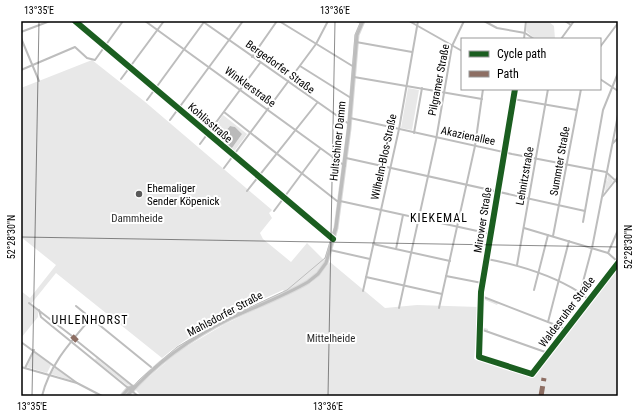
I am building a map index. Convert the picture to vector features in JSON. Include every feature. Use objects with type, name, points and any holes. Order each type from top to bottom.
[{"type":"main road","name":"Hultschiner Damm","points":[[326,263],[333,239],[340,201],[346,158],[356,42],[357,34],[362,22]]},
{"type":"main road","name":"Mahlsdorfer Straße","points":[[122,396],[178,349],[223,322],[308,282],[318,274],[326,263]]},
{"type":"main road","name":"Mahlsdorfer Straße","points":[[127,396],[133,388]]},
{"type":"street","points":[[21,32],[50,21]]},
{"type":"street","name":"Kohlisstraße","points":[[74,21],[333,239]]},
{"type":"street","points":[[21,70],[75,47],[88,58],[95,60],[123,21]]},
{"type":"street","name":"Winklerstraße","points":[[145,21],[345,166]]},
{"type":"street","points":[[121,79],[164,21]]},
{"type":"street","points":[[147,100],[203,21]]},
{"type":"street","name":"Bergedorfer Straße","points":[[203,21],[317,103],[349,124]]},
{"type":"street","points":[[170,120],[243,21]]},
{"type":"street","points":[[252,57],[278,21],[354,66]]},
{"type":"street","points":[[224,168],[316,44],[328,21]]},
{"type":"street","points":[[356,21],[362,22]]},
{"type":"street","points":[[409,21],[461,50]]},
{"type":"street","name":"Wilhelm-Blos-Straße","points":[[362,291],[399,129],[416,25],[418,21]]},
{"type":"street","name":"Pilgramer Straße","points":[[399,308],[437,138],[452,46],[464,21]]},
{"type":"street","points":[[484,21],[498,28],[525,33],[532,38]]},
{"type":"street","points":[[524,38],[526,21]]},
{"type":"street","points":[[565,21],[571,26]]},
{"type":"street","points":[[562,38],[574,21]]},
{"type":"street","points":[[601,46],[618,23]]},
{"type":"street","points":[[21,38],[39,81]]},
{"type":"street","points":[[356,42],[412,52]]},
{"type":"street","points":[[200,144],[260,62]]},
{"type":"street","points":[[300,66],[352,98]]},
{"type":"street","points":[[583,222],[603,110],[611,87],[618,73]]},
{"type":"street","points":[[354,77],[483,99]]},
{"type":"street","points":[[601,80],[618,91]]},
{"type":"street","points":[[414,133],[422,88]]},
{"type":"street","points":[[439,308],[475,146],[483,99],[483,90]]},
{"type":"street","name":"Mirower Straße","points":[[515,90],[482,283],[478,355],[489,362],[532,374]]},
{"type":"street","name":"Lehnitzstraße","points":[[517,265],[548,90]]},
{"type":"street","name":"Summter Straße","points":[[553,236],[560,206],[581,90]]},
{"type":"street","points":[[514,99],[577,110]]},
{"type":"street","points":[[247,190],[317,103]]},
{"type":"street","points":[[224,112],[302,174],[340,201],[491,234]]},
{"type":"street","points":[[580,293],[603,197],[618,115]]},
{"type":"street","name":"Akazienallee","points":[[350,118],[504,153],[607,173]]},
{"type":"street","points":[[613,143],[618,138]]},
{"type":"street","points":[[274,211],[320,149]]},
{"type":"street","points":[[346,158],[585,211]]},
{"type":"street","points":[[607,173],[618,183]]},
{"type":"street","points":[[603,197],[618,177]]},
{"type":"street","points":[[396,249],[403,214]]},
{"type":"street","points":[[524,228],[608,253],[618,262]]},
{"type":"street","points":[[608,253],[618,230]]},
{"type":"street","points":[[534,290],[548,235]]},
{"type":"street","points":[[548,322],[569,241]]},
{"type":"street","points":[[373,244],[450,261]]},
{"type":"street","points":[[330,250],[370,259]]},
{"type":"street","points":[[487,259],[517,265],[559,281],[580,293],[588,300]]},
{"type":"street","name":"Waldesruher Straße","points":[[532,374],[618,262]]},
{"type":"street","points":[[446,276],[482,283]]},
{"type":"street","points":[[366,277],[442,294]]},
{"type":"street","points":[[481,296],[566,329]]},
{"type":"street","points":[[29,303],[72,336]]},
{"type":"street","points":[[76,306],[151,367]]},
{"type":"street","points":[[39,310],[41,317],[133,388]]},
{"type":"street","points":[[42,396],[48,375],[54,365],[91,318]]},
{"type":"street","points":[[480,329],[548,353]]},
{"type":"street","points":[[77,341],[133,388],[138,396]]},
{"type":"street","points":[[21,342],[34,350],[77,383],[102,396]]},
{"type":"street","points":[[25,368],[34,350]]},
{"type":"street","points":[[21,367],[77,383]]},
{"type":"green space","points":[[527,21],[548,21],[554,26],[555,38],[534,38],[526,31]]},
{"type":"green space","name":"Dammheide","points":[[92,60],[144,101],[272,210],[269,213],[272,218],[260,233],[263,239],[291,262],[307,243],[325,261],[318,272],[297,287],[285,292],[283,290],[251,304],[205,328],[190,337],[162,358],[56,273],[31,304],[38,311],[38,317],[21,338],[21,291],[30,298],[56,265],[21,237],[21,88]]},
{"type":"green space","points":[[408,88],[419,90],[412,130],[401,128]]},
{"type":"green space","points":[[223,115],[247,134],[233,153],[210,134]],"holes":[[[230,126],[235,127],[242,134],[232,148],[228,128]]]},
{"type":"green space","points":[[608,175],[613,181],[605,192],[606,180],[609,182],[607,180]]},
{"type":"green space","name":"Mittelheide","points":[[330,262],[385,308],[417,305],[479,307],[474,359],[530,377],[535,377],[531,372],[618,265],[618,396],[141,396],[135,389],[179,351],[225,324],[311,283],[320,275]]},
{"type":"green space","points":[[482,297],[498,303],[497,305],[485,300],[482,327],[488,329],[488,331],[481,328]]},
{"type":"green space","points":[[34,352],[51,365],[47,373],[27,367]]},
{"type":"green space","points":[[96,358],[129,384],[128,386],[95,360]]},
{"type":"green space","points":[[55,367],[71,380],[51,374]]},
{"type":"shaded area","points":[[230,126],[235,127],[242,134],[232,148],[220,138]]},
{"type":"tram line","points":[[125,396],[139,380],[177,347],[229,317],[287,290],[325,258],[335,226],[348,124],[355,35],[361,21]]},
{"type":"marked path","points":[[72,336],[77,341]]},
{"type":"marked path","points":[[541,396],[544,378]]},
{"type":"cycle path","points":[[75,21],[333,239]]},
{"type":"cycle path","points":[[515,90],[481,292],[479,357],[532,374],[618,263]]},
{"type":"place","name":"Ehemaliger Sender Köpenick","points":[[139,194]]},
{"type":"district","name":"KIEKEMAL","points":[[439,218]]},
{"type":"district","name":"UHLENHORST","points":[[90,320]]}]
